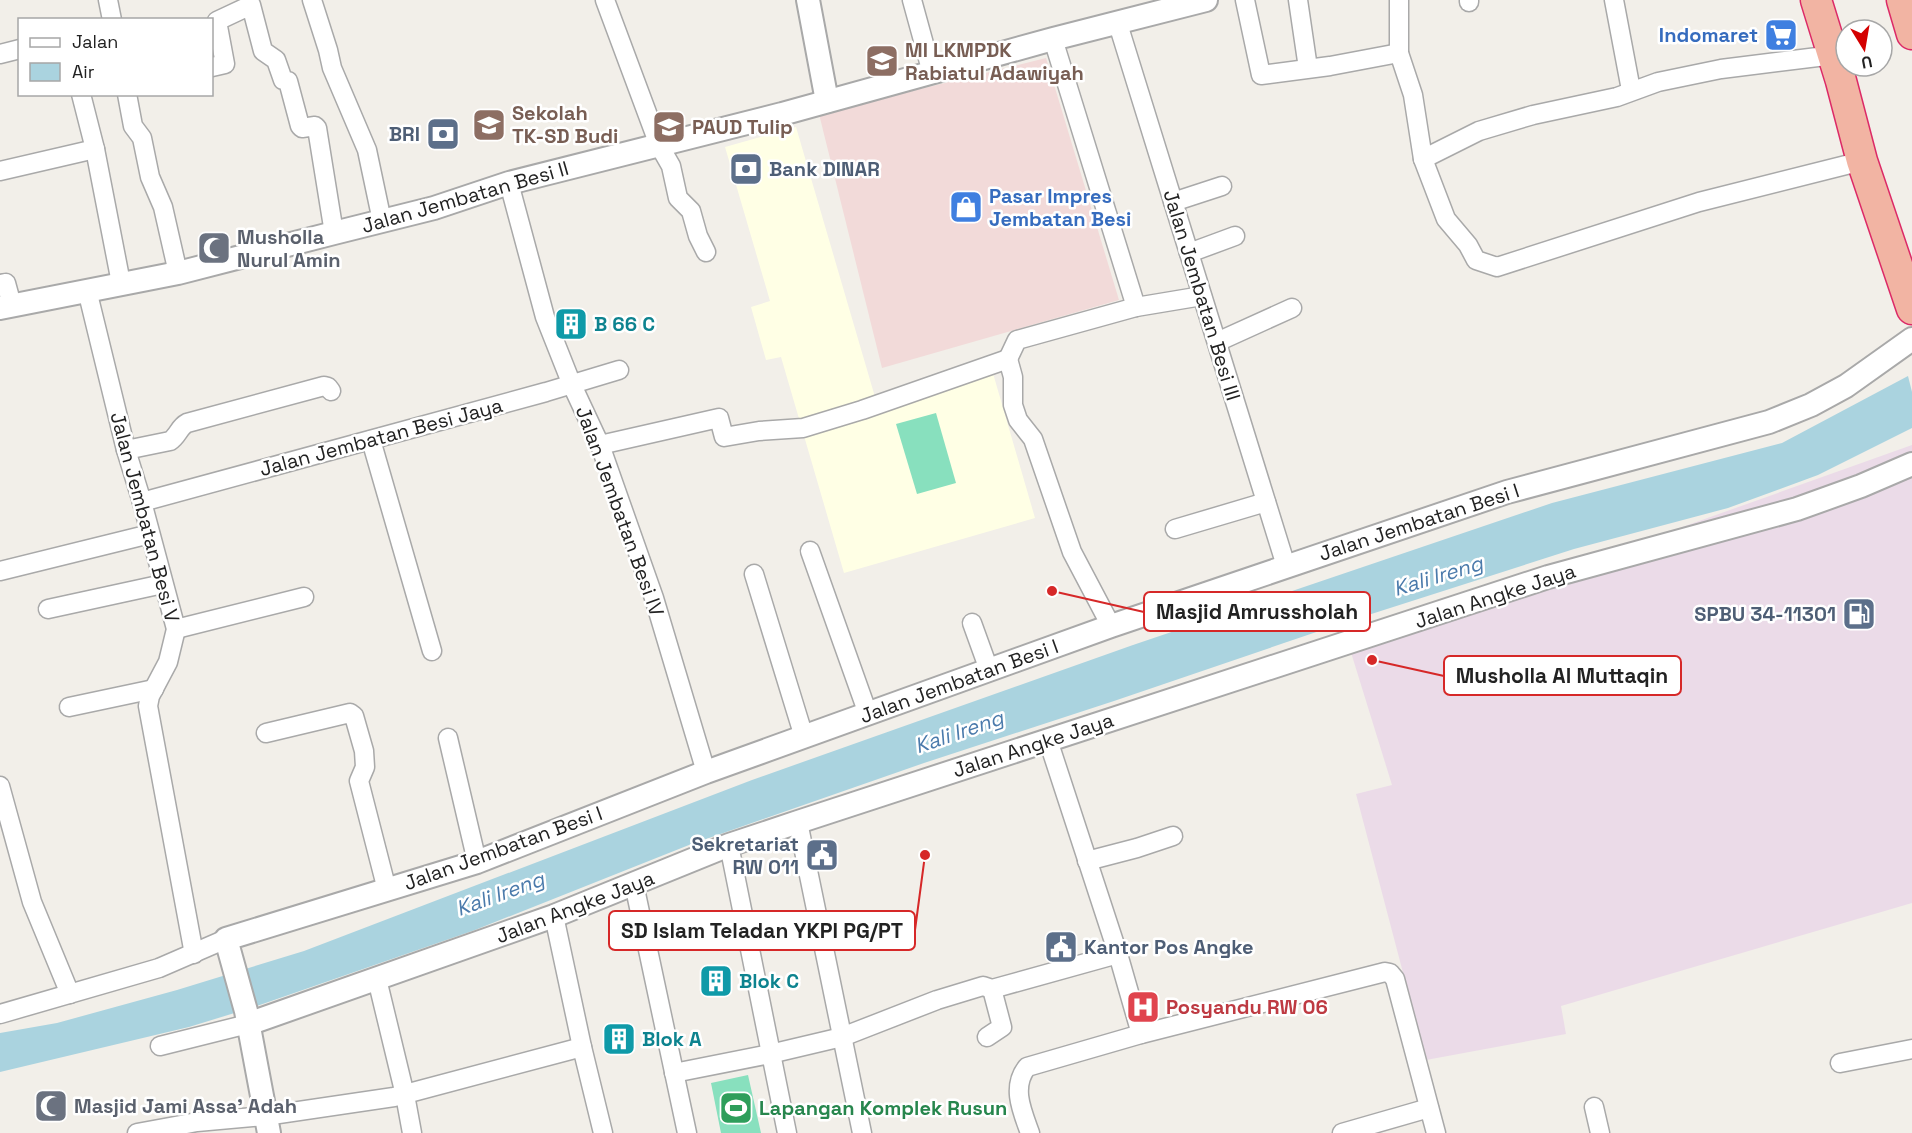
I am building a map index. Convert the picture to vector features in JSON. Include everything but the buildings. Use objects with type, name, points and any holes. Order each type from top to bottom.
[{"type":"highway","points":[[1816,0],[1862,161],[1912,309]]},
{"type":"highway","points":[[1902,0],[1912,34]]},
{"type":"street","points":[[108,0],[112,18]]},
{"type":"street","points":[[312,0],[332,68],[367,150],[382,221]]},
{"type":"street","points":[[605,0],[659,145],[670,166],[678,198],[691,211],[698,236],[706,252]]},
{"type":"street","points":[[808,0],[827,101]]},
{"type":"street","points":[[912,0],[932,73]]},
{"type":"street","name":"Jalan Jembatan Besi II","points":[[6,307],[178,273],[434,208],[509,183],[827,101],[1202,0]]},
{"type":"street","points":[[1245,0],[1261,75],[1330,66],[1399,53]]},
{"type":"street","points":[[1298,0],[1308,68]]},
{"type":"street","points":[[1399,0],[1399,53],[1413,95],[1423,159],[1446,219],[1468,245],[1476,260],[1497,267],[1699,202],[1862,161]]},
{"type":"street","points":[[1614,0],[1631,90]]},
{"type":"street","points":[[213,67],[225,64],[214,22],[256,2],[264,51],[276,60],[283,80],[288,81],[300,127],[315,126],[317,128],[334,233]]},
{"type":"street","name":"Jalan Jembatan Besi III","points":[[1118,24],[1286,566]]},
{"type":"street","points":[[1053,39],[1136,307]]},
{"type":"street","points":[[0,54],[18,50]]},
{"type":"street","points":[[1423,159],[1479,131],[1533,115],[1617,97],[1658,82],[1721,69],[1833,55]]},
{"type":"street","points":[[86,96],[121,283]]},
{"type":"street","points":[[127,96],[133,126],[142,138],[150,177],[163,207],[178,273]]},
{"type":"street","points":[[0,171],[95,149]]},
{"type":"street","name":"Jalan Jembatan Besi IV","points":[[509,183],[539,297],[572,384],[600,445],[654,598],[706,772]]},
{"type":"street","points":[[1173,202],[1222,186]]},
{"type":"street","points":[[1189,253],[1234,236]]},
{"type":"street","points":[[0,284],[6,283],[6,307]]},
{"type":"street","name":"Jalan Jembatan Besi V","points":[[87,290],[126,450],[176,629],[168,662],[148,706],[194,954]]},
{"type":"street","points":[[1112,626],[1072,552],[1033,439],[1018,420],[1013,405],[1013,377],[1008,359],[1017,340],[1136,307],[1202,296]]},
{"type":"street","points":[[1217,342],[1292,308]]},
{"type":"street","name":"Jalan Jembatan Besi I","points":[[0,1014],[159,968],[194,954],[228,945],[387,890],[477,862],[706,772],[988,670],[1507,492],[1769,422],[1811,405],[1846,386],[1912,339]]},
{"type":"street","points":[[600,445],[719,418],[724,437],[759,431],[803,428],[1008,359]]},
{"type":"street","name":"Jalan Jembatan Besi Jaya","points":[[142,502],[619,370]]},
{"type":"street","points":[[126,450],[170,441],[175,438],[180,428],[188,423],[324,386],[331,391]]},
{"type":"street","points":[[371,440],[432,651]]},
{"type":"street","name":"Jalan Angke Jaya","points":[[160,1046],[377,979],[554,916],[729,845],[798,822],[1548,578],[1797,509],[1861,486],[1912,464]]},
{"type":"street","points":[[1175,530],[1266,502]]},
{"type":"street","points":[[0,571],[150,534]]},
{"type":"street","points":[[810,551],[868,714]]},
{"type":"street","points":[[754,574],[804,737]]},
{"type":"street","points":[[48,609],[163,584]]},
{"type":"street","points":[[176,629],[304,597]]},
{"type":"street","points":[[972,623],[988,670]]},
{"type":"street","points":[[69,707],[154,689]]},
{"type":"street","points":[[266,733],[350,713],[354,716],[365,767],[359,781],[387,890]]},
{"type":"street","points":[[448,738],[477,862]]},
{"type":"street","points":[[1048,740],[1118,954],[1141,1034]]},
{"type":"street","points":[[0,786],[32,902],[70,994]]},
{"type":"street","points":[[798,822],[862,1133]]},
{"type":"street","points":[[1087,861],[1173,836]]},
{"type":"street","points":[[729,845],[787,1133]]},
{"type":"street","points":[[634,884],[687,1133]]},
{"type":"street","points":[[554,916],[603,1133]]},
{"type":"street","points":[[228,945],[247,1018],[267,1125]]},
{"type":"street","points":[[674,1073],[842,1037],[937,1000],[983,986],[992,989],[1118,954]]},
{"type":"street","points":[[1030,1133],[1019,1103],[1020,1076],[1027,1067],[1141,1034],[1384,972],[1390,973],[1395,979],[1436,1133]]},
{"type":"street","points":[[377,979],[412,1133]]},
{"type":"street","points":[[987,1037],[1002,1027],[992,989]]},
{"type":"street","points":[[137,1133],[196,1122],[267,1125],[405,1095],[582,1047]]},
{"type":"street","points":[[1840,1063],[1912,1050]]},
{"type":"street","points":[[1594,1107],[1600,1133]]},
{"type":"street","points":[[1342,1133],[1429,1108]]},
{"type":"shaded area","name":"Pasar Impres Jembatan Besi","points":[[1046,58],[1119,300],[882,368],[819,114]]},
{"type":"shaded area","points":[[796,127],[875,397],[990,363],[1035,518],[844,573],[781,357],[766,360],[751,307],[770,301],[725,147]]},
{"type":"shaded area","points":[[1912,445],[1912,903],[1561,1006],[1566,1034],[1426,1060],[1356,794],[1392,785],[1349,646]]},
{"type":"green space","points":[[936,413],[956,483],[917,494],[896,424]]},
{"type":"green space","name":"Lapangan Komplek Rusun","points":[[748,1075],[761,1133],[721,1133],[711,1083]]},
{"type":"water","name":"Kali Ireng","points":[[1908,376],[1912,392],[1912,428],[1818,475],[1728,508],[1574,549],[1337,625],[924,763],[689,845],[475,930],[254,1007],[189,1027],[0,1072],[0,1033],[57,1023],[177,990],[304,951],[752,780],[1133,645],[1552,503],[1782,443]]},
{"type":"place","name":"Indomaret","points":[[1781,35]]},
{"type":"place","name":"MI LKMPDK Rabiatul Adawiyah","points":[[882,61]]},
{"type":"place","name":"Sekolah TK-SD Budi","points":[[489,125]]},
{"type":"place","name":"PAUD Tulip","points":[[669,127]]},
{"type":"place","name":"BRI","points":[[443,134]]},
{"type":"place","name":"Bank DINAR","points":[[746,169]]},
{"type":"place","name":"Pasar Impres Jembatan Besi","points":[[966,207]]},
{"type":"place","name":"Musholla Nurul Amin","points":[[214,248]]},
{"type":"place","name":"B 66 C","points":[[571,324]]},
{"type":"place","name":"Masjid Amrussholah","points":[[1052,591]]},
{"type":"place","name":"SPBU 34-11301","points":[[1859,614]]},
{"type":"place","name":"Musholla Al Muttaqin","points":[[1372,660]]},
{"type":"place","name":"Sekretariat RW 011","points":[[822,855]]},
{"type":"place","name":"SD Islam Teladan YKPI PG/PT","points":[[925,855]]},
{"type":"place","name":"Kantor Pos Angke","points":[[1061,947]]},
{"type":"place","name":"Blok C","points":[[716,981]]},
{"type":"place","name":"Posyandu RW 06","points":[[1143,1007]]},
{"type":"place","name":"Blok A","points":[[619,1039]]},
{"type":"place","name":"Masjid Jami Assa' Adah","points":[[51,1106]]},
{"type":"place","name":"Lapangan Komplek Rusun","points":[[736,1108]]}]
